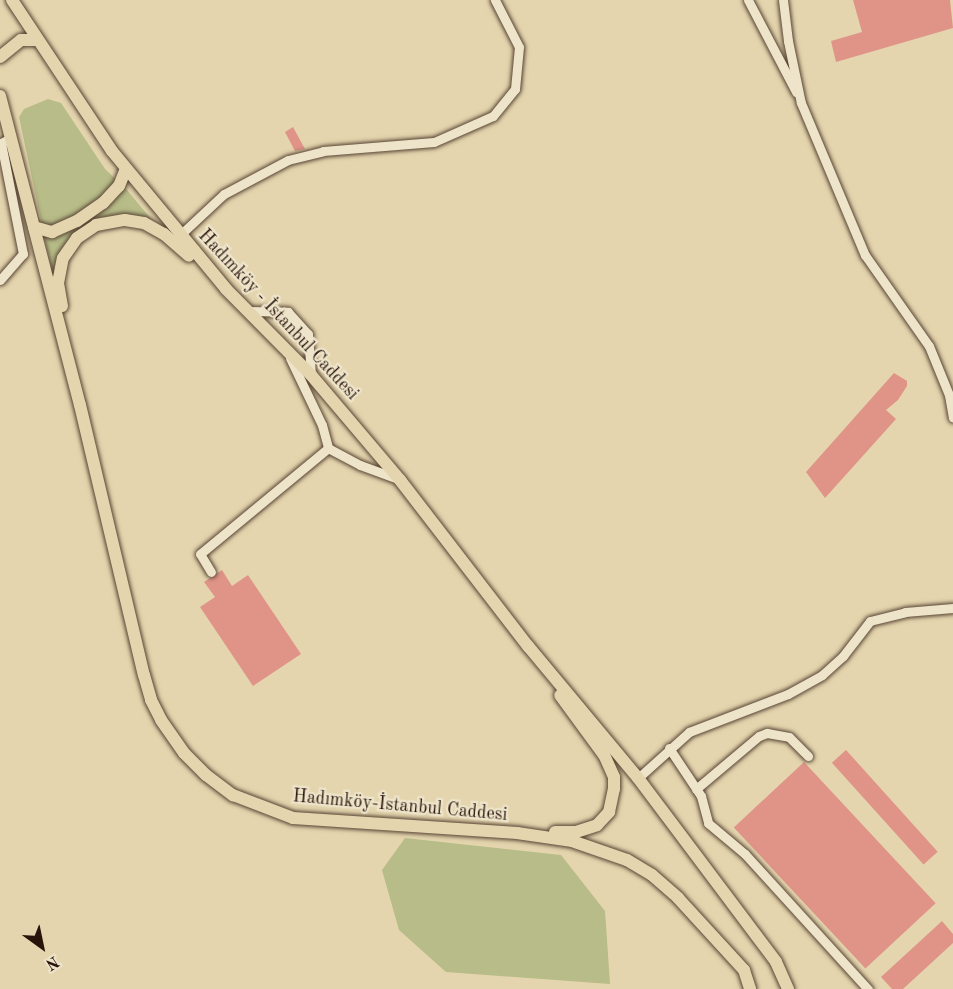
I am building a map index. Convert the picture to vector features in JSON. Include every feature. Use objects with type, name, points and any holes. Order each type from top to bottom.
[{"type":"main road","name":"Hadımköy - İstanbul Caddesi","points":[[12,0],[126,169],[226,289],[311,375],[400,480],[528,646]]},
{"type":"main road","points":[[0,57],[21,40],[37,40]]},
{"type":"main road","points":[[0,96],[66,349]]},
{"type":"main road","points":[[34,227],[52,232],[77,221],[103,203],[119,186],[126,169]]},
{"type":"main road","points":[[66,349],[65,325],[58,283],[59,271],[63,258],[77,238],[96,225],[116,220],[135,220],[155,228],[226,289]]},
{"type":"main road","name":"Hadımköy-İstanbul Caddesi","points":[[66,349],[151,700],[161,720],[184,753],[206,776],[233,795],[293,818],[517,833],[588,846],[627,860],[652,875],[678,898],[744,970],[750,989]]},
{"type":"main road","points":[[528,646],[638,778],[776,962],[788,989]]},
{"type":"main road","points":[[517,833],[576,832],[592,828],[609,812],[614,789],[614,777],[604,755],[528,646]]},
{"type":"street","points":[[180,235],[224,194],[288,160],[323,151],[434,142],[494,116],[515,89],[519,47],[495,0]]},
{"type":"street","points":[[748,0],[801,103],[866,255],[929,346],[949,395],[953,418]]},
{"type":"street","points":[[783,0],[788,40],[801,103]]},
{"type":"street","points":[[1,278],[23,254],[2,143],[10,138]]},
{"type":"street","points":[[249,311],[288,312],[308,334],[311,375]]},
{"type":"street","points":[[285,348],[322,425],[328,448],[360,465],[400,480]]},
{"type":"street","points":[[211,572],[200,554],[328,448]]},
{"type":"street","points":[[638,778],[689,732],[788,694],[822,675],[843,656],[870,621],[905,612],[953,608]]},
{"type":"street","points":[[696,789],[759,736],[767,733],[789,737],[808,756]]},
{"type":"street","points":[[669,748],[696,789],[708,823],[745,854],[868,989]]},
{"type":"green space","points":[[48,99],[61,103],[105,169],[127,190],[151,219],[123,214],[97,218],[69,239],[61,249],[52,272],[19,117],[24,109]]},
{"type":"green space","points":[[405,838],[561,855],[605,911],[610,984],[446,972],[399,930],[382,870]]},
{"type":"building","points":[[853,0],[950,0],[953,28],[836,62],[831,41],[862,32]]},
{"type":"building","points":[[293,127],[305,149],[295,151],[285,132]]},
{"type":"building","points":[[894,373],[907,381],[907,386],[898,400],[886,410],[896,419],[825,498],[806,472]]},
{"type":"building","points":[[222,570],[232,586],[248,575],[301,654],[253,686],[200,607],[215,597],[204,582]]},
{"type":"building","points":[[846,750],[938,852],[924,865],[832,763]]},
{"type":"building","points":[[804,762],[936,903],[865,969],[734,827]]},
{"type":"building","points":[[942,921],[953,934],[953,943],[903,989],[892,989],[881,977]]}]
